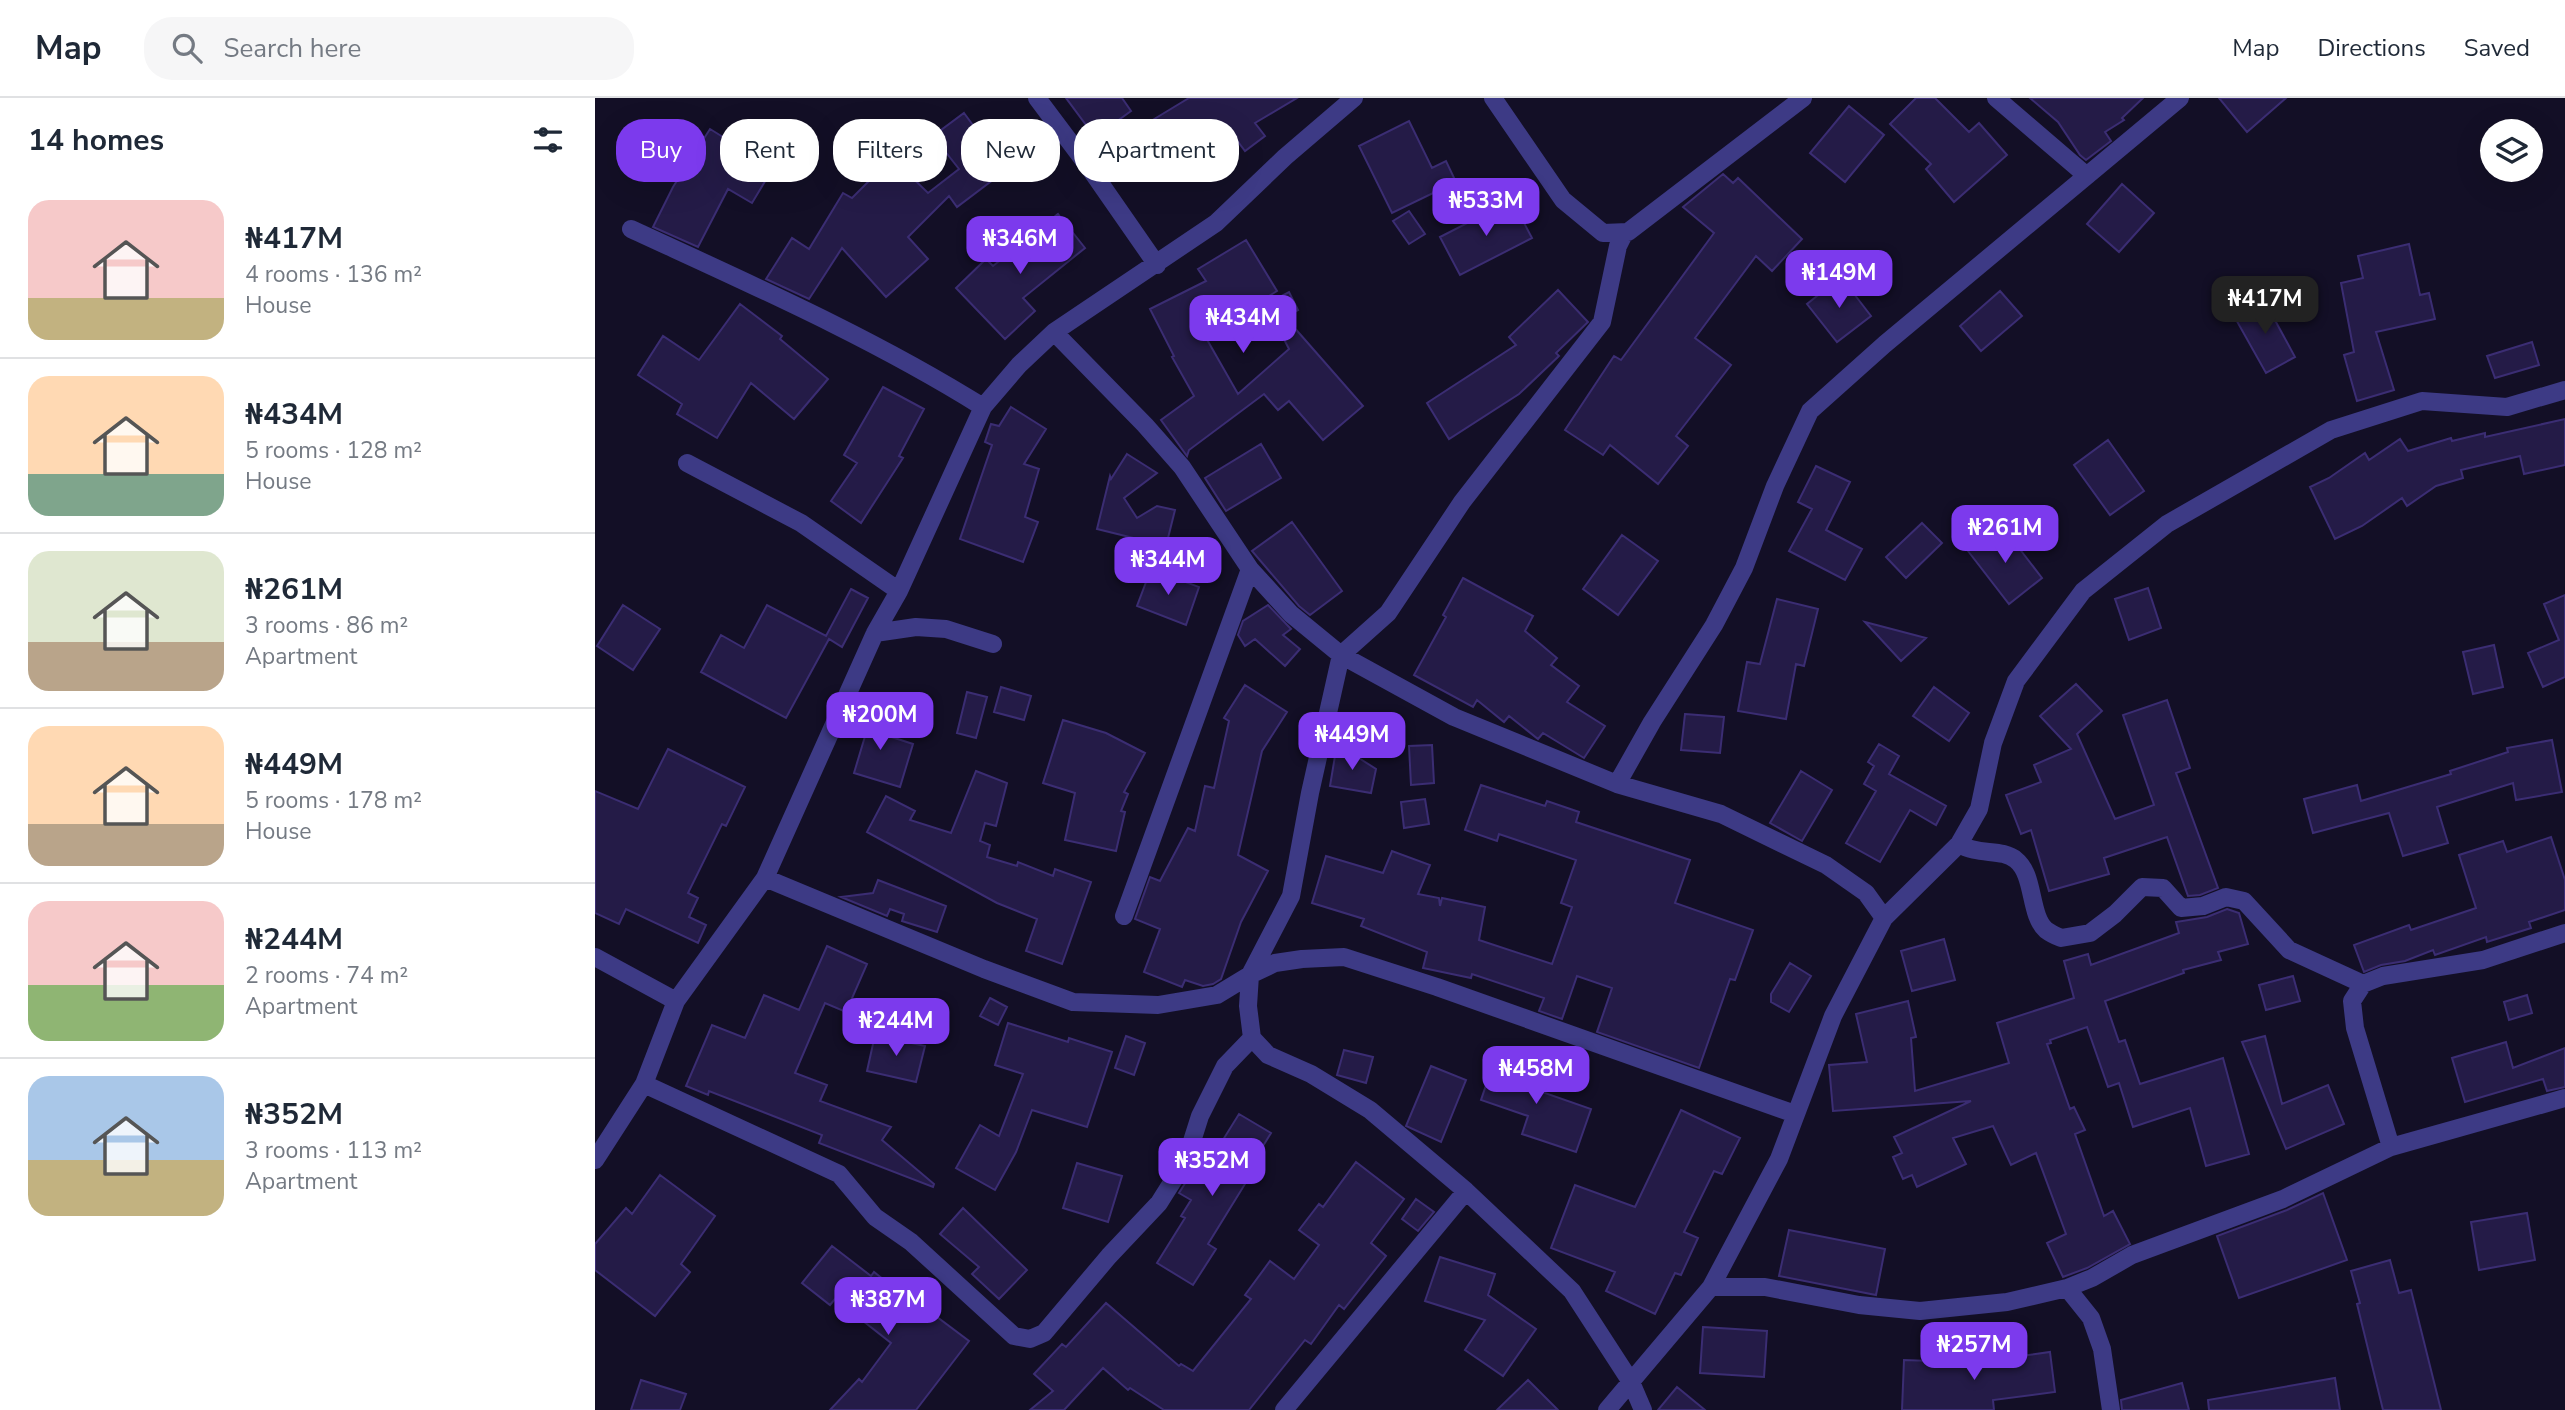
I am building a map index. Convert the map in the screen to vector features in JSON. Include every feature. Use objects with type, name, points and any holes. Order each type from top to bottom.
[{"type":"street","points":[[1037,98],[1157,265]]},
{"type":"street","points":[[595,1160],[644,1084],[676,1000],[765,878],[875,634],[899,591],[983,407],[1019,365],[1054,332],[1216,223],[1285,157],[1354,98]]},
{"type":"street","points":[[1493,98],[1563,200],[1603,233],[1625,232]]},
{"type":"street","points":[[1643,1410],[1631,1382],[1572,1291],[1466,1191],[1370,1110],[1311,1074],[1268,1055],[1252,1038],[1248,1006],[1250,975],[1291,896],[1310,793],[1341,655],[1388,613],[1462,502],[1602,321],[1618,246],[1625,232],[1803,98]]},
{"type":"street","points":[[1996,98],[2087,176]]},
{"type":"street","points":[[1618,784],[1652,722],[1720,614],[1744,568],[1775,486],[1810,411],[1885,344],[2180,98]]},
{"type":"street","points":[[631,229],[829,321],[928,373],[983,407]]},
{"type":"street","points":[[1054,332],[1182,467],[1250,569],[1291,614],[1341,655],[1454,718],[1618,784],[1721,814],[1826,865],[1866,893],[1885,918]]},
{"type":"street","points":[[1607,1410],[1711,1287],[1779,1159],[1833,1016],[1885,918],[1959,844],[1979,809],[1993,743],[2017,681],[2083,590],[2167,524],[2331,430],[2422,401],[2507,407],[2565,390]]},
{"type":"street","points":[[687,463],[801,523],[899,591]]},
{"type":"street","points":[[1124,916],[1250,569]]},
{"type":"street","points":[[875,634],[916,627],[946,629],[993,644]]},
{"type":"street","points":[[1959,844],[1971,852],[1999,853],[2015,858],[2024,869],[2044,929],[2061,938],[2090,933],[2143,887],[2163,888],[2181,908],[2203,906],[2226,897],[2244,901],[2289,950],[2363,984]]},
{"type":"street","points":[[765,878],[984,969],[1073,1002],[1158,1005],[1217,995],[1275,963],[1345,957],[1795,1114]]},
{"type":"street","points":[[2391,1147],[2355,1028],[2352,1002],[2363,984],[2383,976],[2483,960],[2565,933]]},
{"type":"street","points":[[595,957],[676,1000]]},
{"type":"street","points":[[644,1084],[839,1174],[875,1217],[911,1242],[1014,1336],[1030,1339],[1044,1333],[1109,1256],[1159,1203],[1186,1160],[1200,1116],[1225,1066],[1252,1038]]},
{"type":"street","points":[[1711,1287],[1765,1287],[1859,1305],[1920,1311],[2007,1302],[2067,1288],[2092,1278],[2132,1255],[2283,1199],[2391,1147],[2565,1098]]},
{"type":"street","points":[[1284,1410],[1466,1191]]},
{"type":"street","points":[[2067,1288],[2091,1318],[2102,1349],[2111,1410]]},
{"type":"building","points":[[1066,98],[1122,98],[1131,111],[1120,119],[1082,119]]},
{"type":"building","points":[[1189,98],[1297,98],[1255,123],[1265,136],[1245,151],[1239,143],[1239,119],[1154,119]]},
{"type":"building","points":[[1916,98],[1935,98],[1969,132],[1979,123],[2007,155],[1954,202],[1926,169],[1931,164],[1890,124]]},
{"type":"building","points":[[2030,98],[2143,98],[2122,118],[2124,120],[2105,132],[2111,141],[2086,160],[2058,122]]},
{"type":"building","points":[[2219,98],[2286,98],[2247,132]]},
{"type":"building","points":[[1849,106],[1884,135],[1845,182],[1810,153]]},
{"type":"building","points":[[964,113],[968,119],[961,119],[961,182],[990,182],[957,207],[949,196],[908,237],[928,259],[886,297],[842,248],[809,299],[766,279],[792,238],[809,249],[843,193],[852,198],[868,182],[917,182],[928,193],[942,182],[947,182],[947,178],[959,169],[947,154],[947,126]]},
{"type":"building","points":[[1409,121],[1432,168],[1446,161],[1456,182],[1392,213],[1359,146]]},
{"type":"building","points":[[710,129],[720,135],[720,182],[765,182],[752,203],[728,189],[698,247],[653,227],[676,182],[706,182],[706,135]]},
{"type":"building","points":[[1723,174],[1733,183],[1738,178],[1802,239],[1772,271],[1756,256],[1695,338],[1731,365],[1676,436],[1688,446],[1658,484],[1610,445],[1603,455],[1565,430],[1614,356],[1621,360],[1714,233],[1683,207]]},
{"type":"building","points":[[2122,184],[2154,213],[2119,252],[2087,224]]},
{"type":"building","points":[[1512,200],[1532,238],[1460,275],[1440,237]]},
{"type":"building","points":[[1409,211],[1425,234],[1409,244],[1393,221]]},
{"type":"building","points":[[1058,214],[1085,248],[1023,298],[1035,311],[1005,339],[956,288],[986,259],[993,266]]},
{"type":"building","points":[[1246,240],[1277,291],[1205,336],[1238,394],[1289,349],[1266,304],[1289,292],[1298,310],[1285,317],[1363,406],[1323,440],[1289,401],[1278,410],[1264,394],[1189,450],[1187,456],[1161,420],[1194,396],[1150,309],[1206,281],[1198,269]]},
{"type":"building","points":[[2409,244],[2420,295],[2429,293],[2435,319],[2376,332],[2394,390],[2357,401],[2344,355],[2354,352],[2341,283],[2363,278],[2358,256]]},
{"type":"building","points":[[1841,277],[1871,316],[1837,342],[1807,304]]},
{"type":"building","points":[[1558,290],[1588,322],[1556,353],[1559,356],[1519,394],[1449,439],[1427,403],[1516,345],[1509,337]]},
{"type":"building","points":[[2000,291],[2022,316],[1981,351],[1960,326]]},
{"type":"building","points":[[2264,300],[2295,357],[2266,373],[2234,316]]},
{"type":"building","points":[[740,304],[782,336],[780,339],[828,379],[794,419],[751,383],[717,438],[677,414],[682,404],[638,375],[663,336],[699,360]]},
{"type":"building","points":[[2532,342],[2539,365],[2495,378],[2487,356]]},
{"type":"building","points":[[883,387],[924,409],[899,456],[903,458],[861,523],[831,501],[857,463],[844,455]]},
{"type":"building","points":[[1011,407],[1046,429],[1024,464],[1039,469],[1025,517],[1038,522],[1023,562],[960,539],[992,445],[985,442],[991,424],[999,426]]},
{"type":"building","points":[[2565,419],[2565,465],[2524,474],[2520,456],[2461,470],[2463,478],[2436,486],[2407,506],[2402,498],[2362,526],[2335,539],[2310,487],[2329,478],[2365,453],[2369,460],[2400,439],[2408,451],[2451,438],[2452,441],[2485,433],[2485,437]]},
{"type":"building","points":[[2108,440],[2144,491],[2110,515],[2074,465]]},
{"type":"building","points":[[1261,444],[1281,478],[1226,511],[1205,478]]},
{"type":"building","points":[[1127,454],[1157,473],[1124,498],[1137,518],[1157,506],[1175,510],[1166,546],[1097,529],[1110,476],[1111,479]]},
{"type":"building","points":[[1816,466],[1850,482],[1826,530],[1862,549],[1845,580],[1789,551],[1812,509],[1798,502]]},
{"type":"building","points":[[1292,522],[1342,591],[1310,615],[1299,606],[1252,551]]},
{"type":"building","points":[[1922,523],[1942,543],[1906,578],[1886,557]]},
{"type":"building","points":[[2002,526],[2042,578],[2009,604],[1968,551]]},
{"type":"building","points":[[1622,535],[1658,561],[1618,615],[1583,589]]},
{"type":"building","points":[[1151,569],[1199,587],[1186,625],[1137,606]]},
{"type":"building","points":[[1463,578],[1533,616],[1525,631],[1557,658],[1551,665],[1579,686],[1567,702],[1605,726],[1584,758],[1543,733],[1538,739],[1509,716],[1504,722],[1477,700],[1473,707],[1414,675],[1446,617],[1443,615]]},
{"type":"building","points":[[2148,588],[2161,628],[2129,640],[2115,599]]},
{"type":"building","points":[[851,589],[868,598],[842,647],[829,639],[786,718],[701,672],[721,635],[744,648],[767,605],[826,636]]},
{"type":"building","points":[[2565,595],[2565,677],[2543,687],[2528,653],[2559,640],[2544,604]]},
{"type":"building","points":[[1777,599],[1818,609],[1804,666],[1796,664],[1786,719],[1738,711],[1747,662],[1760,664]]},
{"type":"building","points":[[623,605],[660,629],[633,670],[597,646]]},
{"type":"building","points":[[1268,605],[1291,629],[1283,635],[1300,649],[1285,666],[1255,639],[1245,646],[1238,635],[1243,621]]},
{"type":"building","points":[[1865,622],[1926,638],[1901,661]]},
{"type":"building","points":[[2494,645],[2503,687],[2473,694],[2463,652]]},
{"type":"building","points":[[2076,684],[2102,711],[2077,734],[2115,819],[2154,805],[2123,715],[2167,700],[2190,768],[2176,773],[2218,888],[2200,895],[2188,896],[2167,837],[2104,858],[2109,874],[2049,891],[2031,830],[2021,834],[2006,795],[2041,782],[2034,765],[2071,749],[2040,716]]},
{"type":"building","points":[[1245,685],[1287,712],[1262,751],[1238,855],[1268,871],[1241,922],[1221,979],[1203,986],[1185,980],[1182,987],[1144,972],[1160,929],[1135,919],[1150,877],[1160,881],[1188,828],[1195,831],[1205,786],[1214,788],[1229,721],[1224,718]]},
{"type":"building","points":[[1001,687],[1031,696],[1024,720],[994,712]]},
{"type":"building","points":[[1934,687],[1969,713],[1949,741],[1913,716]]},
{"type":"building","points":[[967,692],[987,697],[976,738],[957,733]]},
{"type":"building","points":[[858,706],[876,712],[870,730],[913,744],[900,787],[854,773],[866,733],[851,728]]},
{"type":"building","points":[[1685,714],[1724,717],[1720,753],[1681,750]]},
{"type":"building","points":[[1063,720],[1106,733],[1145,753],[1124,792],[1128,794],[1121,811],[1125,812],[1116,851],[1065,840],[1075,793],[1043,783]]},
{"type":"building","points":[[2552,740],[2562,792],[2516,800],[2513,783],[2437,807],[2448,843],[2403,856],[2389,813],[2313,833],[2304,799],[2357,785],[2361,801],[2451,774],[2450,771],[2508,752],[2507,748]]},
{"type":"building","points":[[1337,744],[1376,769],[1371,793],[1330,786]]},
{"type":"building","points":[[1879,744],[1899,756],[1889,774],[1946,806],[1936,825],[1910,810],[1880,862],[1846,843],[1876,791],[1864,784],[1874,766],[1868,762]]},
{"type":"building","points":[[1432,745],[1434,783],[1411,785],[1409,746]]},
{"type":"building","points":[[668,749],[745,787],[726,826],[722,824],[688,893],[698,898],[689,917],[706,925],[698,943],[626,909],[619,924],[595,913],[595,791],[638,809]]},
{"type":"building","points":[[976,771],[1007,783],[996,826],[985,823],[980,841],[990,845],[987,857],[1017,866],[1018,862],[1053,876],[1055,869],[1091,882],[1062,964],[1026,951],[1037,919],[997,903],[867,832],[886,796],[915,811],[910,820],[951,833]]},
{"type":"building","points":[[1801,771],[1832,790],[1802,841],[1770,823]]},
{"type":"building","points":[[1481,785],[1545,806],[1547,801],[1579,812],[1576,822],[1690,860],[1675,903],[1753,930],[1735,980],[1730,979],[1699,1068],[1597,1032],[1612,988],[1577,976],[1562,1019],[1539,1011],[1544,998],[1472,974],[1471,978],[1423,968],[1427,952],[1361,926],[1364,919],[1312,903],[1326,856],[1383,873],[1392,851],[1430,865],[1418,894],[1439,898],[1440,906],[1442,898],[1485,907],[1479,940],[1552,964],[1572,907],[1561,903],[1576,860],[1499,834],[1497,841],[1465,830]]},
{"type":"building","points":[[1425,799],[1429,824],[1404,828],[1401,802]]},
{"type":"building","points":[[2551,837],[2565,880],[2565,910],[2529,922],[2531,928],[2487,942],[2486,937],[2435,955],[2433,950],[2364,972],[2354,945],[2409,925],[2411,930],[2476,908],[2459,855],[2503,841],[2507,852]]},
{"type":"building","points":[[878,880],[946,906],[937,932],[902,921],[904,914],[890,909],[887,916],[841,897],[873,893]]},
{"type":"building","points":[[2227,909],[2239,913],[2248,944],[2218,952],[2221,960],[2183,970],[2184,973],[2105,1001],[2119,1042],[2125,1040],[2140,1084],[2223,1058],[2249,1154],[2206,1166],[2190,1108],[2133,1127],[2119,1083],[2108,1087],[2087,1027],[2050,1040],[2051,1043],[2047,1044],[2070,1109],[2074,1107],[2085,1130],[2075,1134],[2104,1216],[2113,1211],[2130,1244],[2087,1268],[2063,1277],[2047,1243],[2066,1234],[2036,1153],[2011,1165],[1993,1126],[1953,1138],[1966,1164],[1917,1187],[1912,1175],[1903,1179],[1893,1157],[1902,1153],[1894,1137],[1971,1101],[1833,1111],[1829,1065],[1867,1062],[1856,1014],[1908,1001],[1916,1037],[1911,1038],[1915,1091],[2009,1063],[1997,1023],[2074,998],[2064,961],[2088,954],[2091,965],[2179,933],[2176,922],[2207,917]]},
{"type":"building","points":[[1944,939],[1955,980],[1912,991],[1901,951]]},
{"type":"building","points":[[827,946],[867,964],[846,1012],[825,1003],[795,1073],[827,1085],[820,1101],[891,1127],[882,1140],[934,1184],[933,1187],[819,1143],[822,1135],[709,1091],[708,1095],[686,1086],[712,1025],[745,1038],[764,995],[799,1010]]},
{"type":"building","points":[[1790,963],[1811,976],[1789,1012],[1771,1002],[1771,994]]},
{"type":"building","points":[[2293,976],[2300,1001],[2266,1010],[2259,985]]},
{"type":"building","points":[[2527,995],[2532,1013],[2509,1020],[2504,1002]]},
{"type":"building","points":[[990,998],[1007,1007],[998,1025],[980,1016]]},
{"type":"building","points":[[1008,1023],[1068,1042],[1069,1038],[1112,1052],[1087,1127],[1032,1110],[1016,1152],[995,1190],[956,1168],[980,1125],[999,1136],[1023,1074],[995,1065]]},
{"type":"building","points":[[875,1035],[925,1046],[916,1082],[867,1071]]},
{"type":"building","points":[[1126,1036],[1145,1043],[1134,1075],[1115,1068]]},
{"type":"building","points":[[2265,1036],[2282,1104],[2328,1085],[2344,1124],[2286,1149],[2242,1042]]},
{"type":"building","points":[[2506,1042],[2513,1068],[2565,1048],[2565,1087],[2547,1091],[2543,1079],[2465,1102],[2452,1058]]},
{"type":"building","points":[[1344,1050],[1373,1057],[1366,1083],[1337,1075]]},
{"type":"building","points":[[1496,1056],[1532,1068],[1525,1086],[1591,1109],[1576,1152],[1522,1134],[1528,1116],[1481,1100]]},
{"type":"building","points":[[1431,1066],[1466,1080],[1441,1142],[1406,1126]]},
{"type":"building","points":[[1681,1110],[1740,1138],[1722,1174],[1714,1171],[1684,1232],[1698,1238],[1681,1275],[1675,1273],[1655,1314],[1606,1291],[1615,1272],[1551,1248],[1575,1185],[1635,1207]]},
{"type":"building","points":[[1239,1114],[1271,1133],[1241,1182],[1245,1184],[1208,1244],[1216,1249],[1193,1285],[1157,1263],[1185,1218],[1181,1216],[1191,1200],[1179,1193],[1196,1166],[1201,1149],[1213,1156]]},
{"type":"building","points":[[1356,1162],[1404,1199],[1371,1243],[1386,1256],[1344,1309],[1339,1305],[1311,1344],[1305,1340],[1249,1410],[1164,1410],[1130,1388],[1128,1390],[1103,1368],[1064,1410],[1030,1410],[1053,1391],[1034,1374],[1062,1344],[1066,1347],[1106,1303],[1179,1366],[1181,1364],[1193,1371],[1251,1299],[1245,1295],[1270,1261],[1294,1279],[1319,1245],[1299,1230],[1319,1204],[1323,1207]]},
{"type":"building","points":[[1077,1163],[1122,1176],[1108,1222],[1063,1208]]},
{"type":"building","points":[[660,1175],[715,1216],[681,1264],[690,1272],[655,1316],[595,1270],[595,1244],[626,1208],[632,1214]]},
{"type":"building","points":[[2323,1193],[2347,1260],[2239,1298],[2217,1236],[2287,1210]]},
{"type":"building","points":[[1416,1199],[1434,1212],[1418,1231],[1402,1219]]},
{"type":"building","points":[[963,1208],[1027,1270],[999,1299],[972,1274],[979,1267],[940,1234]]},
{"type":"building","points":[[2527,1213],[2535,1260],[2479,1270],[2471,1222]]},
{"type":"building","points":[[1789,1230],[1885,1249],[1876,1295],[1779,1276]]},
{"type":"building","points":[[832,1246],[871,1276],[874,1272],[919,1308],[921,1305],[969,1341],[916,1410],[830,1410],[859,1379],[862,1382],[891,1343],[835,1299],[830,1305],[802,1283]]},
{"type":"building","points":[[1440,1257],[1495,1274],[1488,1295],[1536,1329],[1503,1376],[1465,1350],[1485,1320],[1425,1301]]},
{"type":"building","points":[[2390,1260],[2399,1293],[2411,1290],[2441,1410],[2383,1410],[2351,1271]]},
{"type":"building","points":[[1703,1327],[1767,1331],[1764,1377],[1700,1373]]},
{"type":"building","points":[[2050,1352],[2055,1392],[1993,1400],[1994,1410],[1902,1410],[1904,1360],[1959,1362],[1984,1357],[1985,1361]]},
{"type":"building","points":[[2335,1378],[2340,1410],[2209,1410],[2208,1400]]},
{"type":"building","points":[[641,1380],[686,1394],[680,1410],[631,1410]]},
{"type":"building","points":[[1528,1380],[1558,1410],[1497,1410]]},
{"type":"building","points":[[2182,1383],[2189,1410],[2122,1410],[2121,1400]]},
{"type":"building","points":[[1677,1387],[1705,1410],[1658,1410]]}]
